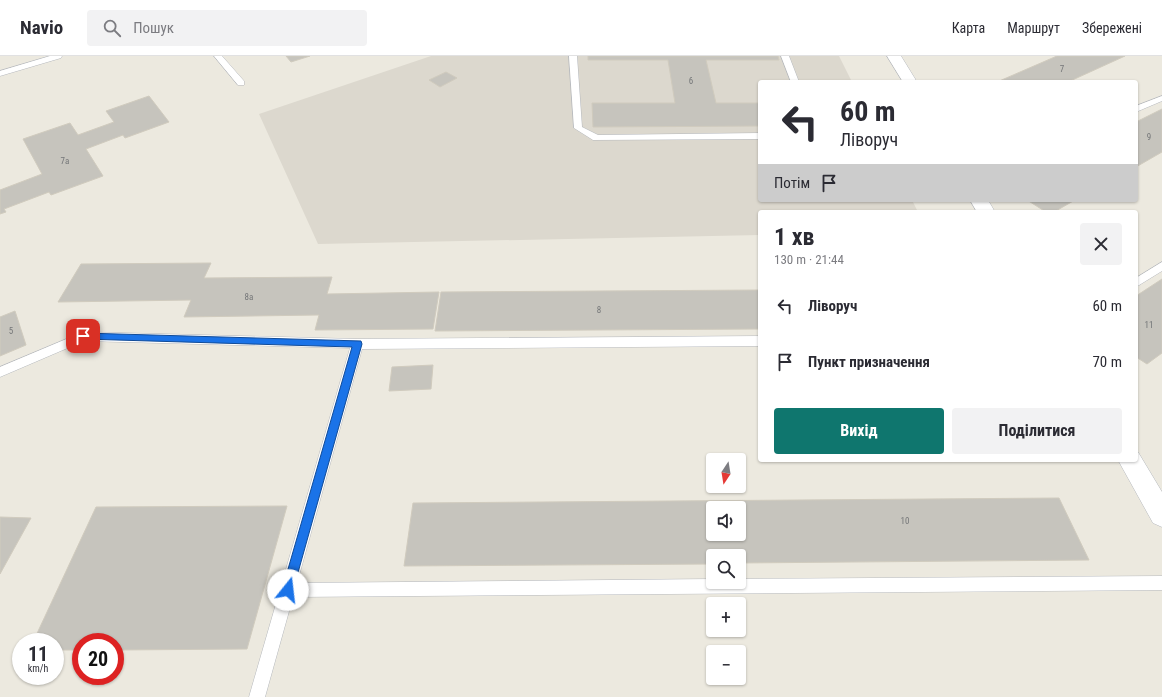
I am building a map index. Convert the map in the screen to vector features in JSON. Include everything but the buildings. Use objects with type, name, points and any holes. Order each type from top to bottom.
[{"type":"street","points":[[894,56],[909,80]]},
{"type":"street","points":[[1131,462],[1162,515]]},
{"type":"lane","points":[[0,74],[58,56]]},
{"type":"lane","points":[[218,56],[242,83]]},
{"type":"lane","points":[[573,56],[578,128],[596,138],[758,136]]},
{"type":"lane","points":[[785,56],[794,80]]},
{"type":"lane","points":[[1138,108],[1162,98]]},
{"type":"lane","points":[[1138,282],[1162,266]]},
{"type":"lane","points":[[0,372],[83,336],[358,344],[758,341]]},
{"type":"lane","points":[[257,697],[358,344]]},
{"type":"lane","points":[[288,590],[1162,583]]},
{"type":"shaded area","points":[[431,56],[839,56],[851,80],[758,80],[758,202],[913,202],[917,210],[758,210],[758,235],[318,244],[259,114]]},
{"type":"route","points":[[83,336],[358,344],[288,590]]}]
